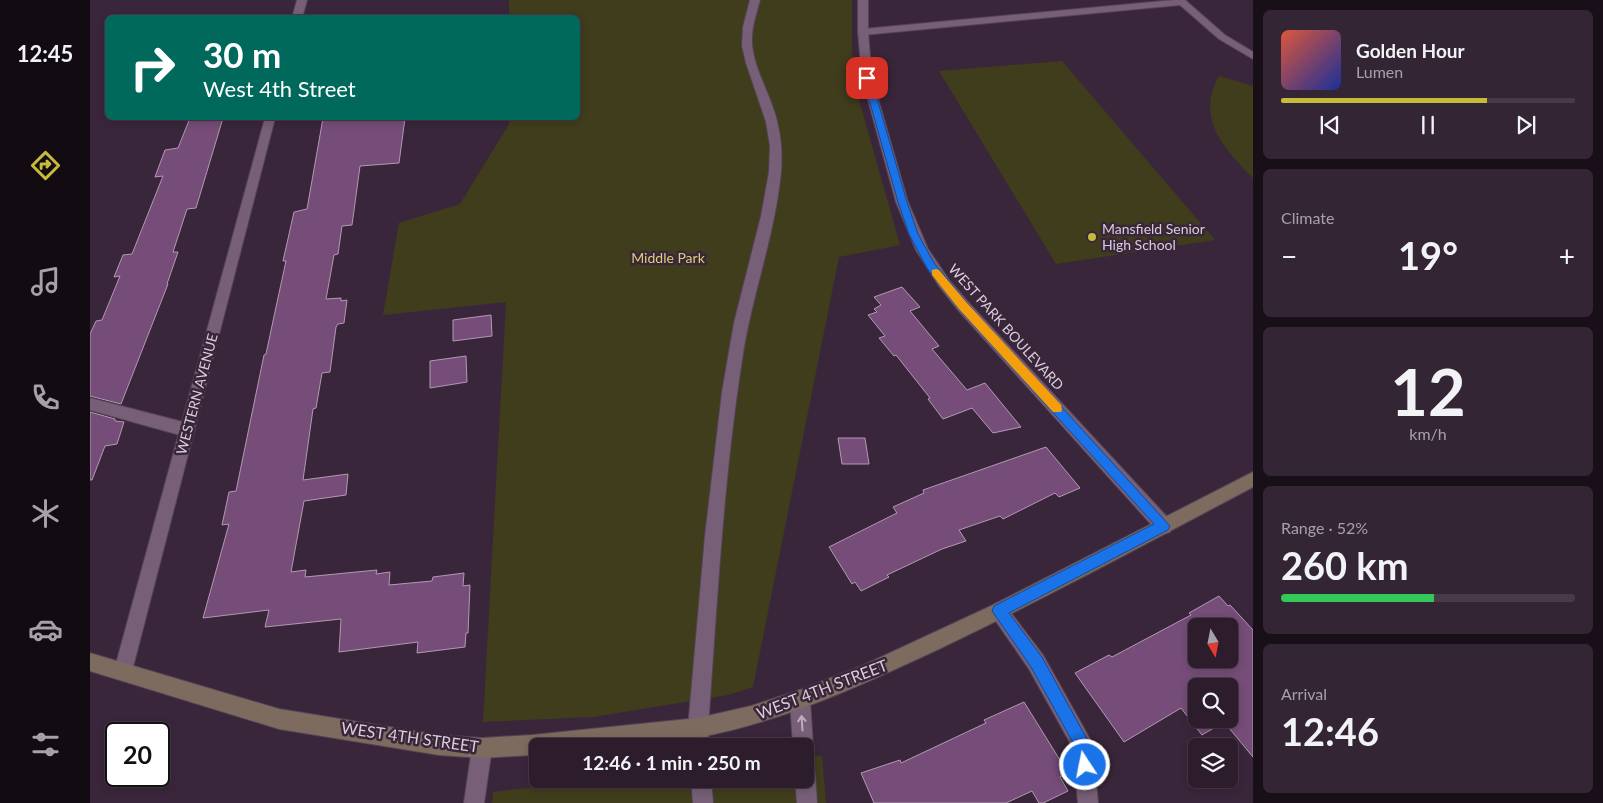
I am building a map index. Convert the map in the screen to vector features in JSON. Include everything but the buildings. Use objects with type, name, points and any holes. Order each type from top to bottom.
[{"type":"main road","name":"WEST 4TH STREET","points":[[90,662],[279,719],[439,744],[482,748],[637,735],[698,737],[870,672],[999,611],[1253,479]]},
{"type":"street","points":[[298,15],[302,0]]},
{"type":"street","points":[[698,737],[722,446],[737,344],[775,171],[776,148],[774,130],[751,60],[747,38],[755,0]]},
{"type":"street","name":"WEST PARK BOULEVARD","points":[[863,0],[865,60],[870,93],[911,226],[931,265],[963,306],[1164,526]]},
{"type":"street","points":[[863,32],[1181,1],[1222,37],[1253,56]]},
{"type":"street","name":"WESTERN AVENUE","points":[[123,672],[269,120]]},
{"type":"street","points":[[90,404],[187,430]]},
{"type":"street","points":[[999,611],[1036,662],[1083,746],[1088,803]]},
{"type":"street","points":[[800,700],[802,738]]},
{"type":"street","points":[[474,803],[482,748]]},
{"type":"street","points":[[702,788],[703,803]]},
{"type":"street","points":[[806,788],[807,803]]},
{"type":"green space","name":"Middle Park","points":[[509,0],[852,0],[852,75],[900,245],[839,257],[753,687],[728,695],[593,717],[483,722],[506,302],[383,315],[399,223],[460,204],[509,124],[509,120],[580,120],[580,15],[509,15]]},
{"type":"green space","points":[[1062,61],[1215,240],[1056,264],[939,71]]},
{"type":"green space","points":[[1219,76],[1253,86],[1253,178],[1232,156],[1216,132],[1210,106],[1212,91]]},
{"type":"green space","points":[[814,756],[822,756],[826,803],[492,803],[493,792],[529,788],[814,788]]},
{"type":"slow traffic","points":[[936,272],[963,306],[1057,409]]},
{"type":"place","name":"Mansfield Senior High School","points":[[1092,237]]},
{"type":"route","points":[[867,78],[902,202],[914,234],[931,265],[963,306],[1164,526],[999,611],[1036,662],[1083,746],[1085,765]]}]
